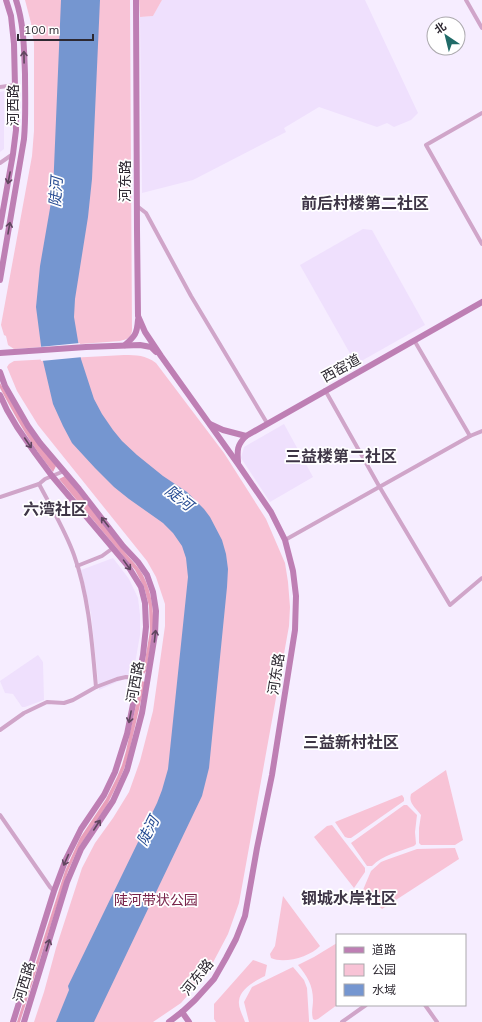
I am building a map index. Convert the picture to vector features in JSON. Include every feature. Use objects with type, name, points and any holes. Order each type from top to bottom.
[{"type":"main road","name":"河西路","points":[[0,227],[14,154],[16,130],[14,44],[11,16],[6,0]]},
{"type":"main road","name":"河西路","points":[[0,280],[24,139],[26,118],[23,30],[16,0]]},
{"type":"main road","name":"河东路","points":[[136,0],[138,316],[145,332],[160,356],[271,512],[285,540],[293,571],[296,596],[295,630],[272,775],[245,916],[236,939],[214,979],[195,1000],[169,1022]]},
{"type":"main road","name":"西窑道","points":[[246,436],[482,302]]},
{"type":"main road","points":[[125,345],[135,335],[138,328],[138,316]]},
{"type":"main road","name":"河东路","points":[[0,353],[140,345],[151,347],[160,356]]},
{"type":"main road","name":"河西路","points":[[0,372],[5,386],[28,426],[40,443],[79,489],[147,575],[153,592],[156,611],[155,634],[142,713],[127,770],[113,801],[81,849],[67,882],[24,1022]]},
{"type":"main road","name":"河西路","points":[[0,395],[17,427],[52,476],[128,566],[141,587],[145,603],[146,627],[143,655],[127,734],[115,772],[104,795],[81,829],[66,858],[54,891],[13,1022]]},
{"type":"main road","points":[[209,423],[223,430],[246,436]]},
{"type":"main road","points":[[238,464],[237,450],[239,442],[246,436]]},
{"type":"main road","points":[[138,678],[148,678]]},
{"type":"main road","name":"河东路","points":[[180,1014],[189,1022]]},
{"type":"main road","points":[[180,1014],[181,1022]]},
{"type":"street","points":[[466,0],[482,28]]},
{"type":"street","points":[[0,87],[15,85]]},
{"type":"street","points":[[482,113],[426,144],[482,244]]},
{"type":"street","points":[[0,163],[14,154]]},
{"type":"street","points":[[137,206],[146,213],[191,296],[267,423]]},
{"type":"street","points":[[414,340],[470,436]]},
{"type":"street","points":[[325,390],[379,486],[450,605],[482,578]]},
{"type":"street","points":[[285,540],[379,486],[470,436],[482,431]]},
{"type":"street","points":[[0,496],[39,484],[45,479],[64,471]]},
{"type":"street","points":[[39,484],[61,526],[77,566],[89,616],[96,687]]},
{"type":"street","points":[[77,566],[102,556],[113,548]]},
{"type":"street","points":[[0,730],[24,712],[48,702],[68,702],[96,687],[118,679],[126,677],[138,678]]},
{"type":"street","points":[[0,815],[54,891]]},
{"type":"street","points":[[342,1022],[365,1006]]},
{"type":"street","points":[[426,1006],[437,1022]]},
{"type":"shaded area","points":[[162,0],[365,0],[418,113],[411,120],[394,127],[387,123],[377,127],[319,107],[284,128],[286,132],[193,180],[142,193],[140,17],[153,16]]},
{"type":"shaded area","points":[[4,91],[4,149],[0,152],[0,92]]},
{"type":"shaded area","points":[[363,229],[372,230],[425,325],[356,364],[300,265]]},
{"type":"shaded area","points":[[0,383],[31,435],[56,466],[53,472],[18,421],[0,388]]},
{"type":"shaded area","points":[[284,424],[313,477],[270,502],[241,458],[244,447]]},
{"type":"shaded area","points":[[65,476],[138,567],[149,590],[153,611],[153,623],[150,650],[146,671],[144,674],[143,672],[150,631],[149,606],[144,587],[135,570],[59,479]]},
{"type":"shaded area","points":[[113,558],[129,579],[138,598],[140,635],[133,675],[99,690],[91,614],[81,570]]},
{"type":"shaded area","points":[[38,655],[43,662],[44,700],[22,707],[13,694],[5,693],[0,681]]},
{"type":"shaded area","points":[[143,681],[145,683],[124,769],[107,805],[79,847],[68,871],[20,1022],[17,1022],[65,871],[80,838],[106,799],[122,765],[141,682]]},
{"type":"green space","points":[[25,0],[130,0],[132,331],[129,337],[125,340],[14,349],[8,345],[1,325],[32,156],[34,131],[34,43]]},
{"type":"green space","points":[[139,0],[162,0],[153,16],[140,17]]},
{"type":"green space","name":"陡河带状公园","points":[[124,355],[141,356],[156,363],[224,453],[266,519],[285,563],[290,607],[289,626],[239,903],[228,934],[208,972],[181,1003],[153,1022],[34,1022],[82,868],[95,843],[129,792],[140,761],[153,711],[165,626],[165,604],[156,577],[147,561],[38,425],[17,391],[7,367],[14,361]]},
{"type":"green space","points":[[446,770],[463,840],[455,845],[421,845],[419,843],[419,828],[421,815],[412,803],[410,797],[411,794]]},
{"type":"green space","points":[[402,795],[404,801],[351,838],[345,837],[335,822]]},
{"type":"green space","points":[[404,805],[407,805],[417,815],[415,832],[416,844],[386,856],[372,866],[367,866],[351,843]]},
{"type":"green space","points":[[332,825],[365,868],[365,872],[354,888],[314,837],[327,826]]},
{"type":"green space","points":[[455,848],[459,859],[382,909],[363,890],[371,871],[381,862],[417,849]]},
{"type":"green space","points":[[283,896],[320,946],[316,950],[304,956],[290,960],[276,960],[271,958],[270,954],[275,946]]},
{"type":"green space","points":[[336,944],[336,1006],[315,1020],[312,1016],[313,995],[311,985],[298,965]]},
{"type":"green space","points":[[253,960],[267,965],[265,976],[245,989],[240,997],[239,1006],[245,1022],[216,1022],[214,1019],[214,1004]]},
{"type":"green space","points":[[293,967],[304,980],[307,988],[309,1022],[249,1022],[244,1002],[252,987]]},
{"type":"water","name":"陡河","points":[[61,0],[100,0],[92,179],[88,217],[75,299],[74,317],[81,359],[94,399],[113,430],[137,455],[163,476],[187,492],[210,517],[222,540],[228,569],[209,768],[202,796],[94,1022],[56,1022],[69,990],[68,986],[162,790],[168,769],[188,577],[186,558],[182,546],[173,533],[163,523],[114,487],[72,443],[53,404],[43,361],[36,307],[40,266],[53,191]]},
{"type":"pier","points":[[80,343],[83,357],[41,361],[39,347]]},
{"type":"district","name":"前后村楼第二社区","points":[[365,203]]},
{"type":"district","name":"三益楼第二社区","points":[[341,456]]},
{"type":"district","name":"六湾社区","points":[[55,509]]},
{"type":"district","name":"三益新村社区","points":[[351,742]]},
{"type":"district","name":"钢城水岸社区","points":[[349,898]]}]
